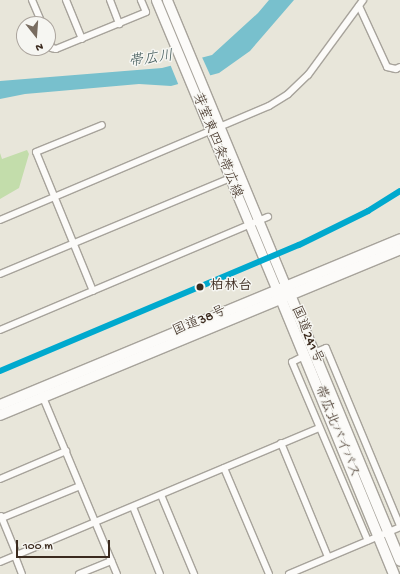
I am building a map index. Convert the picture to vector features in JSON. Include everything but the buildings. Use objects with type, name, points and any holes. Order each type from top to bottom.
[{"type":"highway","name":"国道38号","points":[[283,293],[400,239]]},
{"type":"highway","name":"国道38号","points":[[0,415],[42,393],[283,293],[400,249]]},
{"type":"highway","name":"国道241号","points":[[283,293],[400,561]]},
{"type":"highway","name":"帯広北バイパス","points":[[309,354],[378,536],[394,574]]},
{"type":"highway","name":"国道38号","points":[[0,405],[42,393]]},
{"type":"main road","name":"芽室東四条帯広線","points":[[156,0],[230,178],[248,226],[283,293]]},
{"type":"main road","name":"芽室東四条帯広線","points":[[167,0],[259,221],[283,293]]},
{"type":"street","points":[[32,0],[39,16]]},
{"type":"street","points":[[66,0],[82,39]]},
{"type":"street","points":[[110,0],[119,24]]},
{"type":"street","points":[[56,49],[146,12],[141,0]]},
{"type":"street","points":[[0,220],[211,132],[269,106],[288,94],[308,75],[363,0]]},
{"type":"street","points":[[359,6],[387,67],[396,69],[400,67]]},
{"type":"street","points":[[93,291],[36,152],[102,125]]},
{"type":"street","points":[[0,274],[240,174]]},
{"type":"street","points":[[0,330],[268,217]]},
{"type":"street","points":[[289,574],[328,557],[368,541],[400,527],[326,348],[292,362],[368,541]]},
{"type":"street","points":[[42,393],[117,574]]},
{"type":"street","points":[[0,562],[319,428]]},
{"type":"street","points":[[281,443],[328,557]]},
{"type":"street","points":[[0,479],[66,451]]},
{"type":"street","points":[[224,468],[269,574]]},
{"type":"street","points":[[22,574],[1,516],[80,486]]},
{"type":"street","points":[[161,495],[194,574]]},
{"type":"street","points":[[133,507],[160,574]]},
{"type":"street","points":[[79,574],[112,561]]},
{"type":"green space","points":[[27,150],[29,154],[19,188],[0,199],[0,153],[2,159]]},
{"type":"water","points":[[269,0],[294,0],[250,51],[219,73],[171,86],[139,84],[25,94],[0,99],[0,81],[162,68],[212,55],[258,13]]},
{"type":"pier","points":[[201,55],[211,77],[179,86],[170,64]]},
{"type":"transit line","points":[[0,371],[299,245],[368,211],[400,191]]},
{"type":"place","name":"柏林台","points":[[200,287]]},
{"type":"water label","name":"帯広川","points":[[151,60]]}]
